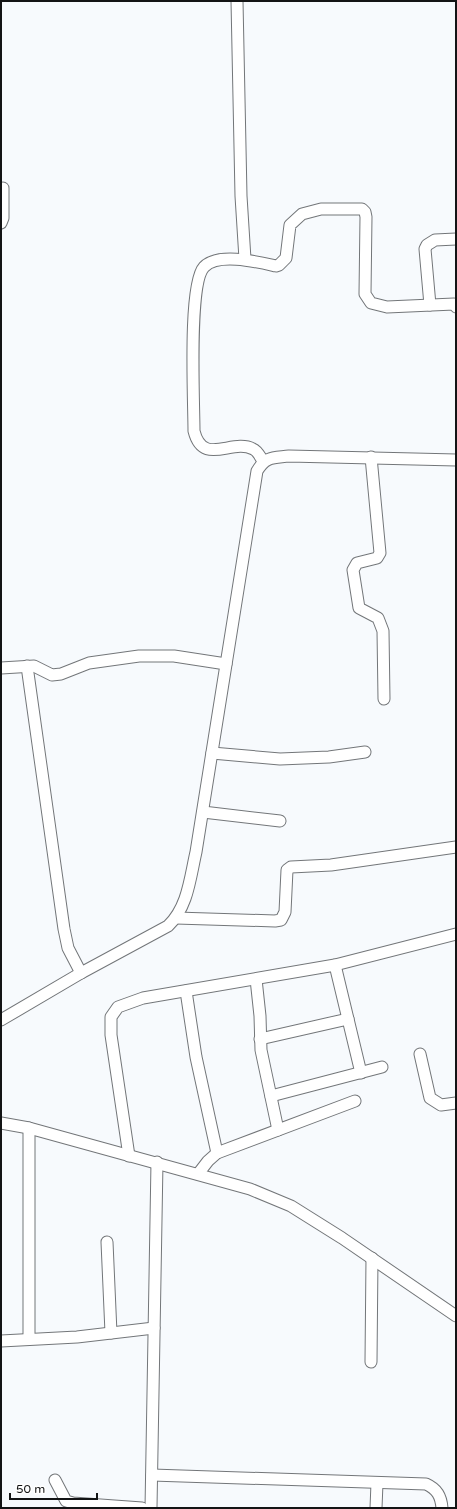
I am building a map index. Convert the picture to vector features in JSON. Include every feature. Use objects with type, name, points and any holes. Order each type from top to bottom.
[{"type":"street","points":[[237,1],[241,196],[245,260]]},
{"type":"street","points":[[1,222],[3,218],[3,188]]},
{"type":"street","points":[[263,461],[258,452],[245,447],[210,449],[202,447],[197,440],[194,431],[193,315],[199,275],[204,267],[218,261],[245,260],[276,266],[283,262],[286,258],[290,225],[302,214],[321,209],[362,209],[366,216],[365,294],[371,303],[387,306],[454,304],[456,307]]},
{"type":"street","points":[[430,305],[425,249],[427,245],[436,240],[456,239]]},
{"type":"street","points":[[1,1020],[81,973],[168,926],[176,918],[187,893],[196,852],[257,471],[263,461],[270,458],[289,456],[456,460]]},
{"type":"street","points":[[371,457],[380,553],[377,558],[357,563],[353,570],[359,608],[378,618],[383,631],[384,699]]},
{"type":"street","points":[[1,668],[34,666],[52,675],[60,674],[89,663],[139,656],[174,656],[226,664]]},
{"type":"street","points":[[27,666],[64,929],[68,948],[81,973]]},
{"type":"street","points":[[212,753],[280,759],[329,757],[365,752]]},
{"type":"street","points":[[203,812],[280,821]]},
{"type":"street","points":[[176,918],[281,920],[285,912],[287,870],[291,867],[331,865],[456,847]]},
{"type":"street","points":[[129,1156],[111,1035],[111,1017],[118,1007],[143,998],[335,965],[456,934]]},
{"type":"street","points":[[335,965],[361,1072]]},
{"type":"street","points":[[256,979],[260,1016],[261,1050],[278,1130]]},
{"type":"street","points":[[186,991],[196,1057],[217,1153]]},
{"type":"street","points":[[260,1039],[348,1019]]},
{"type":"street","points":[[420,1054],[430,1098],[441,1105],[456,1103]]},
{"type":"street","points":[[271,1096],[382,1067]]},
{"type":"street","points":[[198,1174],[208,1161],[217,1153],[355,1101]]},
{"type":"street","points":[[1,1123],[29,1128],[129,1156],[157,1162],[250,1189],[291,1206],[342,1238],[456,1316]]},
{"type":"street","points":[[29,1128],[29,1339]]},
{"type":"street","points":[[151,1508],[157,1162]]},
{"type":"street","points":[[107,1242],[112,1333]]},
{"type":"street","points":[[371,1362],[372,1258]]},
{"type":"street","points":[[1,1341],[112,1333],[154,1328]]},
{"type":"street","points":[[152,1476],[426,1484],[434,1487],[438,1492],[442,1508]]},
{"type":"street","points":[[55,1480],[66,1501],[74,1503],[142,1508]]},
{"type":"street","points":[[376,1508],[377,1482]]}]
